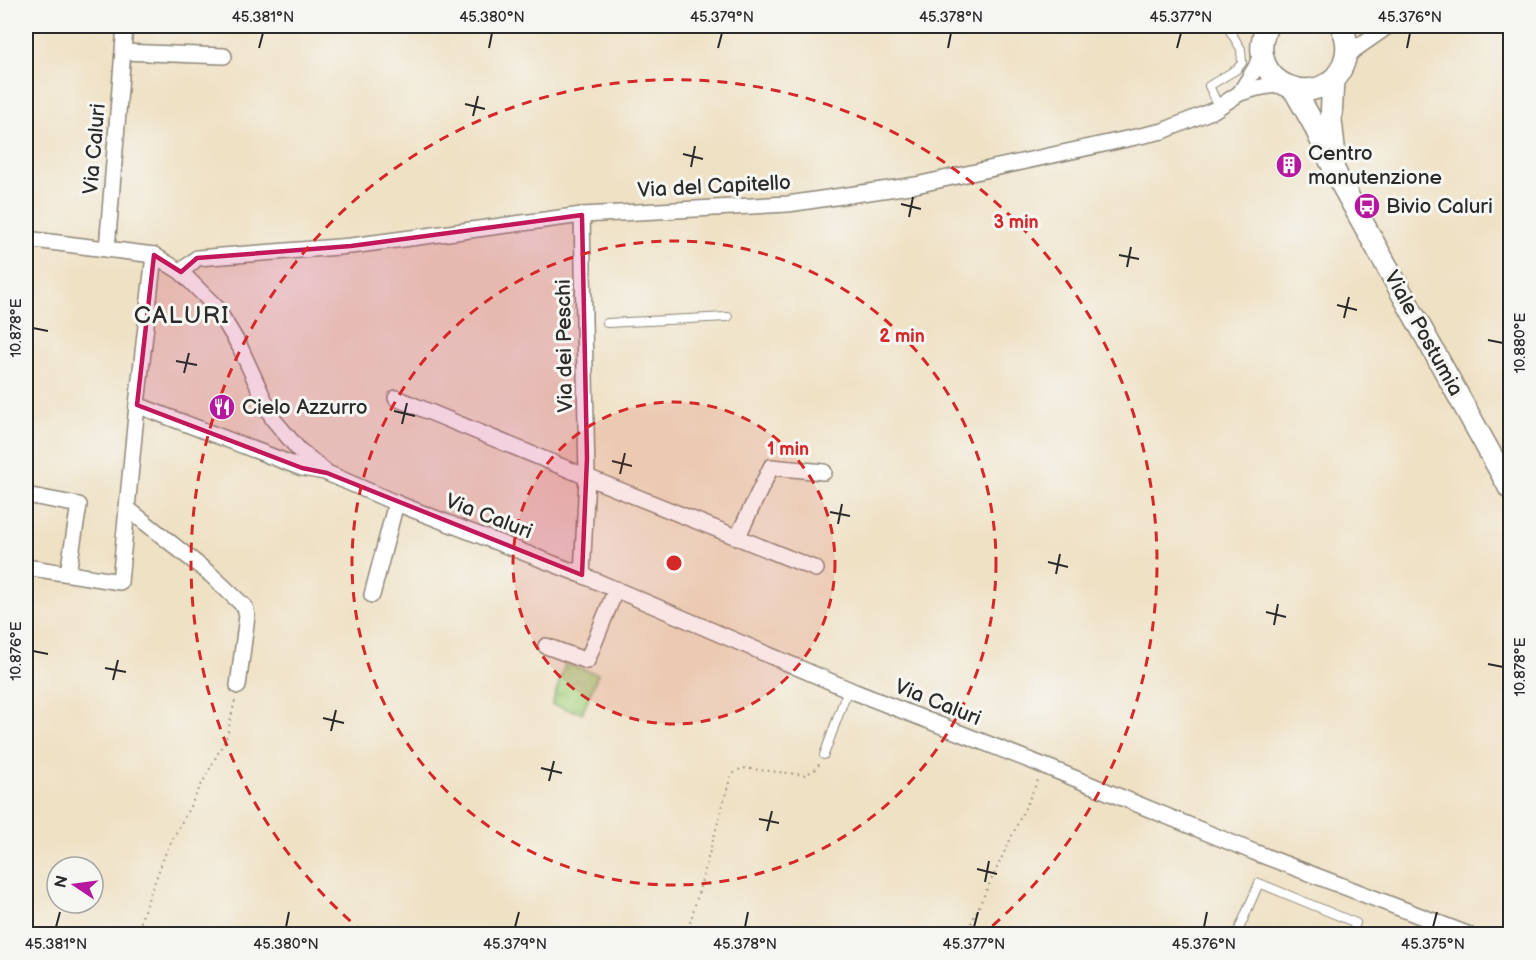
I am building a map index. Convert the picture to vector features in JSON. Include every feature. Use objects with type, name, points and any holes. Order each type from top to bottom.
[{"type":"main road","points":[[1341,26],[1347,45],[1345,59]]},
{"type":"main road","name":"Viale Postumia","points":[[1262,35],[1263,61],[1275,79],[1288,86],[1313,123],[1338,177],[1510,489]]},
{"type":"main road","name":"Viale Postumia","points":[[1338,177],[1331,120],[1333,79],[1345,59]]},
{"type":"main road","points":[[1288,86],[1303,90],[1313,89],[1333,79]]},
{"type":"street","name":"Via Caluri","points":[[107,249],[125,26]]},
{"type":"street","points":[[1368,26],[1389,26]]},
{"type":"street","points":[[1345,59],[1389,26]]},
{"type":"street","name":"Via del Capitello","points":[[1240,93],[1256,67],[1262,35]]},
{"type":"street","points":[[123,52],[224,56]]},
{"type":"street","name":"Via del Capitello","points":[[181,272],[197,258],[351,246],[582,215],[788,204],[916,185],[1164,131],[1219,107],[1240,93],[1257,88],[1288,86]]},
{"type":"street","name":"Via dei Peschi","points":[[582,215],[587,477],[582,575]]},
{"type":"street","name":"Via Caluri","points":[[26,239],[154,255],[181,272],[216,306],[240,347],[273,419],[299,450],[327,472],[396,503],[616,589],[848,689],[1254,852],[1467,934]]},
{"type":"street","points":[[26,567],[120,582],[154,255]]},
{"type":"street","points":[[396,398],[816,569]]},
{"type":"street","name":"Via Caluri","points":[[137,405],[302,468],[327,472]]},
{"type":"street","points":[[737,538],[771,467],[824,472]]},
{"type":"street","points":[[26,495],[79,505],[68,573]]},
{"type":"street","points":[[372,595],[396,503]]},
{"type":"street","points":[[127,508],[211,575],[245,607],[248,615],[238,686]]},
{"type":"street","points":[[546,646],[587,661],[616,589]]},
{"type":"lane","points":[[1219,107],[1209,86],[1237,69],[1242,63],[1241,50],[1227,26]]},
{"type":"lane","points":[[607,322],[728,317]]},
{"type":"lane","points":[[824,755],[848,689]]},
{"type":"lane","points":[[1237,934],[1259,883],[1356,923],[1351,934]]},
{"type":"path","points":[[138,934],[166,852],[227,736],[238,686]]},
{"type":"path","points":[[687,934],[731,775],[742,768],[805,775],[816,769],[824,755]]},
{"type":"path","points":[[966,934],[1044,766]]},
{"type":"highlighted area","points":[[582,215],[587,458],[582,575],[327,473],[302,468],[137,405],[154,255],[181,272],[197,258],[351,246]]},
{"type":"green space","points":[[565,664],[598,674],[582,713],[552,705]]},
{"type":"place","name":"Centro manutenzione","points":[[1289,165]]},
{"type":"place","name":"Bivio Caluri","points":[[1367,206]]},
{"type":"place","name":"Cielo Azzurro","points":[[222,407]]},
{"type":"district","name":"CALURI","points":[[182,315]]}]
